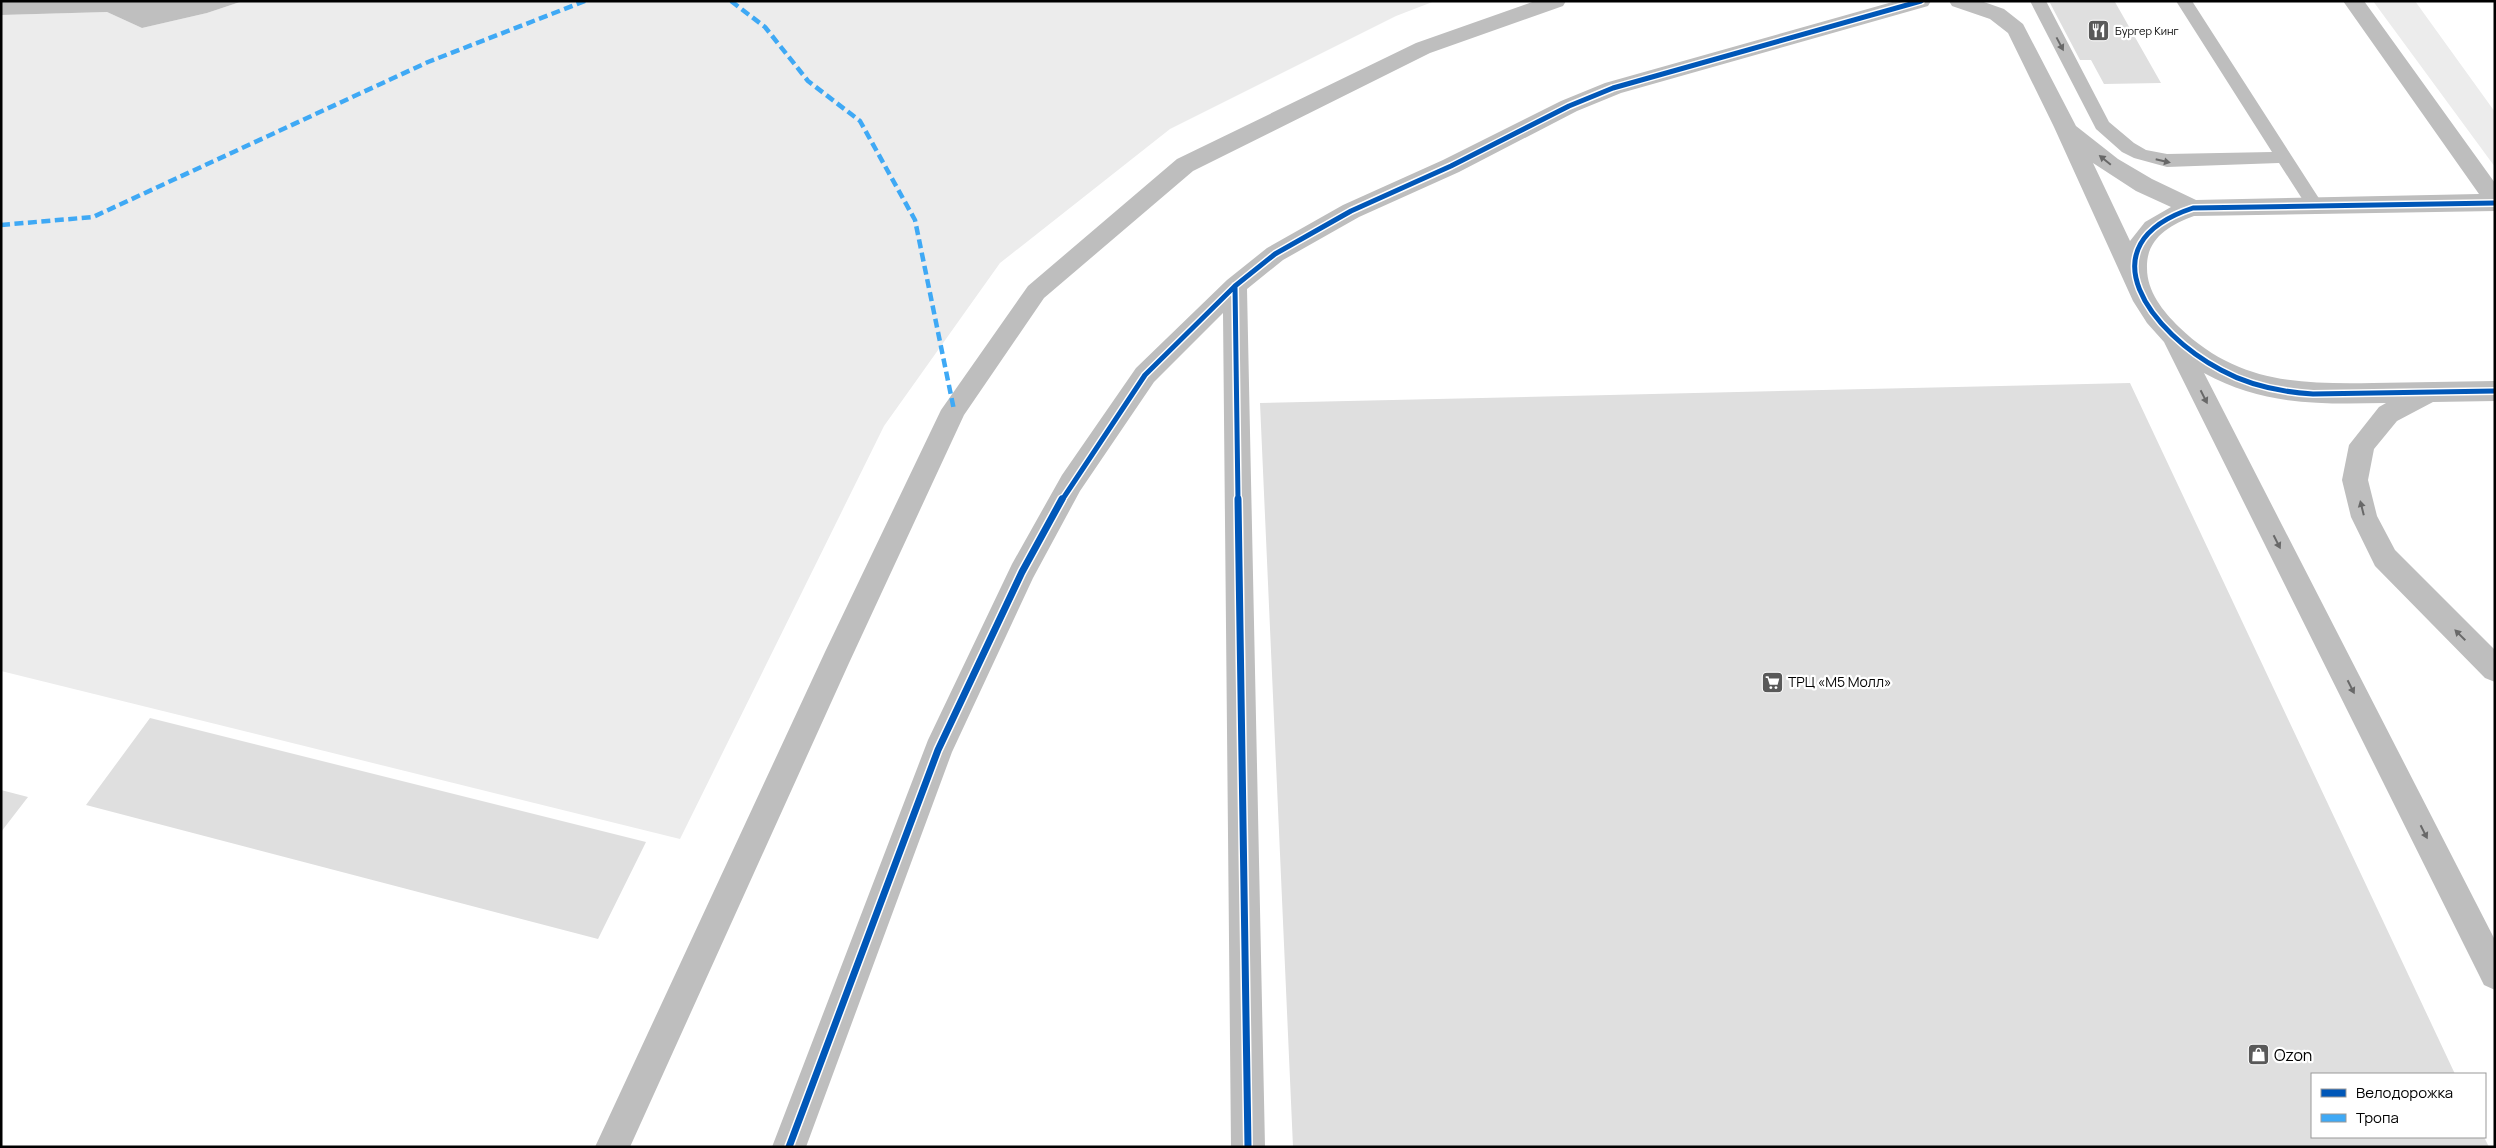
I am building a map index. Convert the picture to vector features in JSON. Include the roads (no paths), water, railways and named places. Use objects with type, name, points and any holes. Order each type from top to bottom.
[{"type":"street","points":[[612,1147],[835,661],[954,410],[1036,292],[1185,165],[1423,48],[1556,1]]},
{"type":"street","points":[[789,1147],[938,750],[1022,572],[1070,483],[1145,375],[1235,286],[1275,254],[1351,211],[1451,166],[1569,106],[1613,88],[1921,1]]},
{"type":"street","points":[[1959,1],[1997,14],[2016,29],[2065,127],[2135,276],[2142,296],[2155,318],[2174,338],[2198,357],[2227,373],[2257,384],[2289,392],[2319,394],[2495,391]]},
{"type":"street","points":[[2353,1],[2495,202]]},
{"type":"street","points":[[2065,127],[2110,164],[2144,185],[2193,208]]},
{"type":"street","points":[[2135,276],[2135,257],[2142,239],[2154,225],[2172,215],[2193,208],[2314,204],[2495,202]]},
{"type":"street","points":[[1235,286],[1248,1147]]},
{"type":"street","points":[[2174,338],[2495,974]]},
{"type":"street","points":[[2430,392],[2388,414],[2362,445],[2355,480],[2364,516],[2385,558],[2495,669]]},
{"type":"lane","points":[[2038,1],[2102,125],[2115,139],[2131,150],[2169,163],[2284,157]]},
{"type":"lane","points":[[2184,1],[2314,204]]},
{"type":"place","name":"Бургер Кинг","points":[[2099,31]]},
{"type":"place","name":"ТРЦ «М5 Молл»","points":[[1772,682]]},
{"type":"place","name":"Ozon","points":[[2258,1055]]}]
